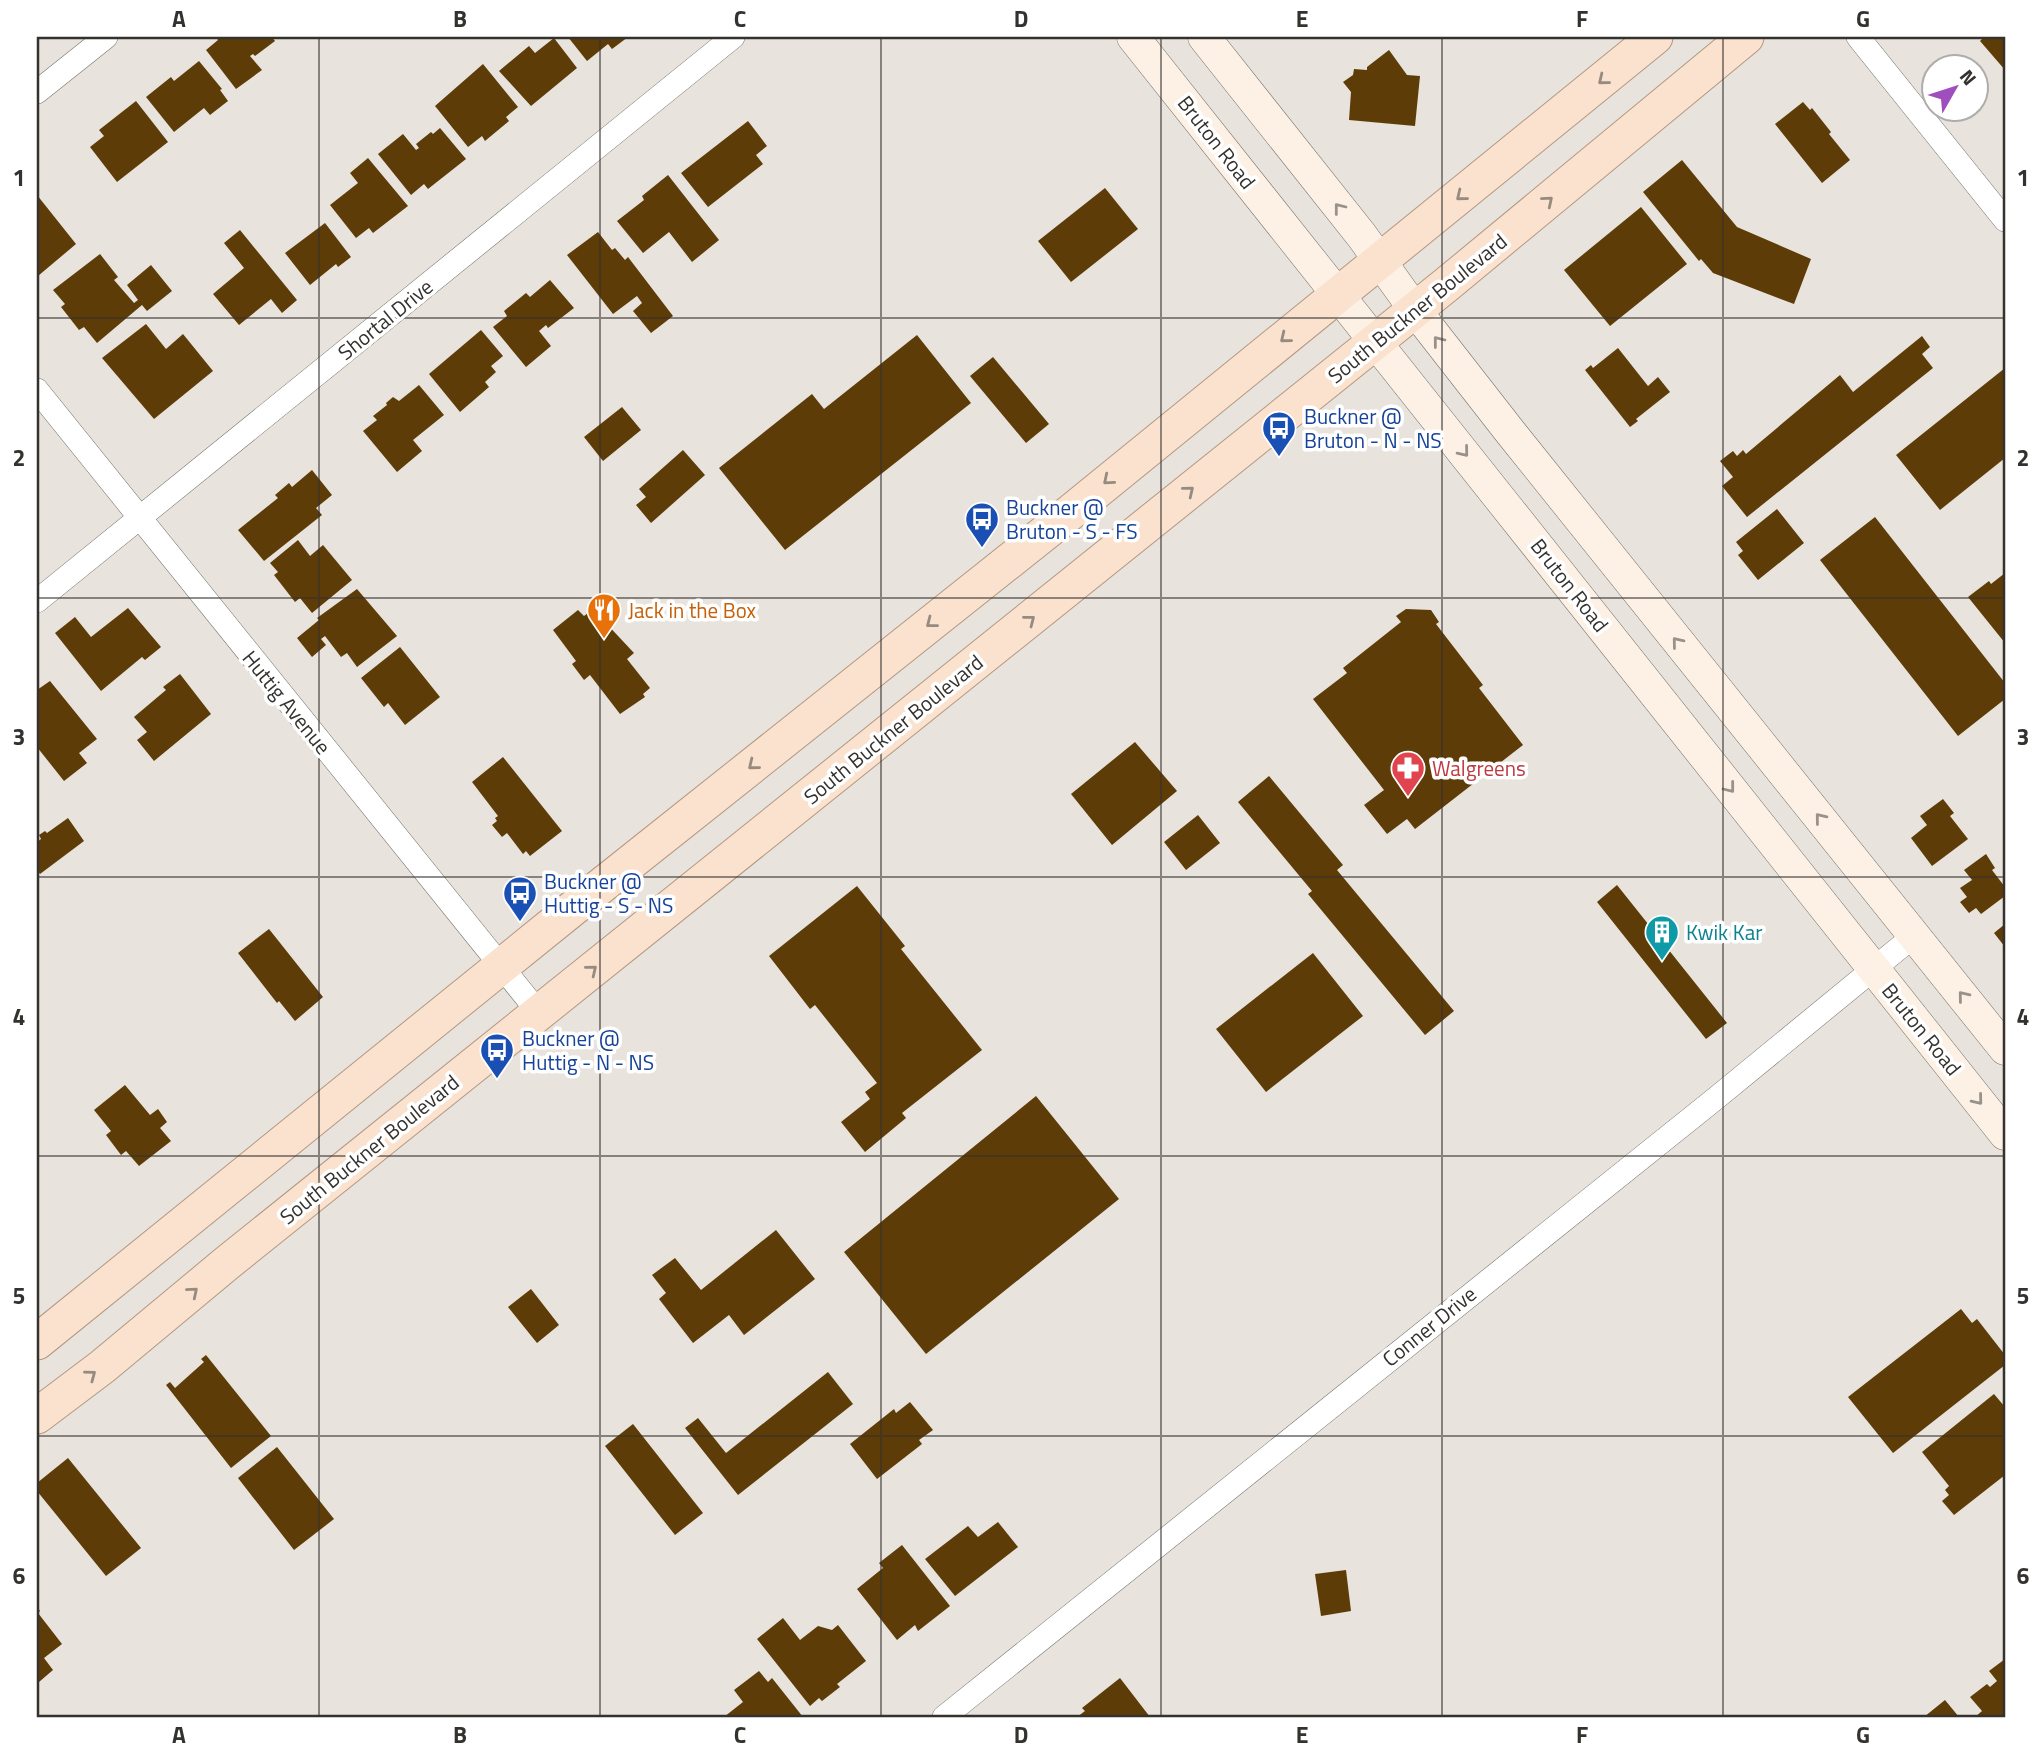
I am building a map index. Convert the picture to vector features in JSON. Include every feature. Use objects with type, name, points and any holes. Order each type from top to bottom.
[{"type":"main road","name":"Bruton Road","points":[[1133,37],[2005,1134]]},
{"type":"main road","points":[[1204,37],[1362,236],[1415,310],[1714,688],[2005,1049]]},
{"type":"main road","points":[[37,1342],[501,966],[1380,263],[1656,37]]},
{"type":"main road","name":"South Buckner Boulevard","points":[[37,1416],[102,1367],[237,1255],[1415,310],[1746,37]]},
{"type":"street","points":[[37,92],[106,37]]},
{"type":"street","name":"Shortal Drive","points":[[37,601],[733,37]]},
{"type":"street","points":[[1858,37],[2005,220]]},
{"type":"street","name":"Huttig Avenue","points":[[37,390],[538,1013]]},
{"type":"street","name":"Conner Drive","points":[[944,1717],[1914,936]]},
{"type":"building","points":[[216,37],[272,37],[275,41],[255,56],[250,56],[262,70],[236,89],[206,50],[218,40]]},
{"type":"building","points":[[568,37],[628,37],[612,49],[608,44],[587,61]]},
{"type":"building","points":[[1984,37],[2005,37],[2005,70],[1990,52],[1980,41]]},
{"type":"building","points":[[554,38],[577,68],[531,106],[499,71],[529,46],[535,53]]},
{"type":"building","points":[[1389,50],[1407,75],[1420,76],[1415,126],[1349,120],[1351,92],[1343,82],[1353,75],[1354,69],[1367,70],[1367,67]]},
{"type":"building","points":[[199,61],[222,89],[220,90],[228,101],[210,115],[204,108],[174,132],[146,97],[171,77],[174,81]]},
{"type":"building","points":[[483,64],[518,107],[506,117],[509,121],[485,141],[482,136],[468,147],[435,106]]},
{"type":"building","points":[[136,101],[168,142],[117,182],[90,147],[104,136],[99,130]]},
{"type":"building","points":[[1803,102],[1810,110],[1812,108],[1850,160],[1822,183],[1775,124]]},
{"type":"building","points":[[748,121],[767,146],[756,155],[763,164],[708,207],[681,173]]},
{"type":"building","points":[[440,128],[466,159],[428,189],[424,184],[411,195],[378,154],[403,134],[416,150],[419,148],[416,144]]},
{"type":"building","points":[[368,158],[408,206],[373,233],[369,228],[356,238],[330,205],[358,183],[350,173]]},
{"type":"building","points":[[1682,160],[1737,227],[1811,259],[1794,304],[1713,273],[1701,259],[1699,261],[1643,192]]},
{"type":"building","points":[[668,175],[719,240],[692,262],[669,232],[643,253],[617,221],[644,200],[642,196]]},
{"type":"building","points":[[1105,188],[1138,229],[1071,282],[1038,241]]},
{"type":"building","points":[[37,195],[76,244],[38,276],[37,275]]},
{"type":"building","points":[[1641,207],[1687,264],[1610,326],[1564,270]]},
{"type":"building","points":[[325,223],[351,257],[338,267],[336,264],[310,285],[285,253]]},
{"type":"building","points":[[240,230],[297,300],[282,313],[271,299],[239,325],[213,294],[244,268],[224,243]]},
{"type":"building","points":[[598,232],[612,250],[615,248],[625,260],[628,257],[673,316],[651,333],[633,311],[642,303],[637,296],[613,314],[567,255]]},
{"type":"building","points":[[100,254],[118,277],[114,280],[134,303],[138,300],[127,285],[151,265],[172,291],[147,311],[142,305],[97,343],[84,327],[79,330],[61,307],[65,304],[53,290]]},
{"type":"building","points":[[550,280],[574,308],[548,328],[546,325],[539,331],[551,346],[526,367],[493,327],[507,316],[504,311],[526,293],[530,297]]},
{"type":"building","points":[[146,324],[166,349],[183,334],[213,371],[154,419],[102,358]]},
{"type":"building","points":[[481,330],[503,356],[491,366],[496,372],[485,382],[489,387],[460,412],[429,374]]},
{"type":"building","points":[[917,335],[971,403],[785,550],[719,468],[812,394],[824,409]]},
{"type":"building","points":[[1922,336],[1930,347],[1922,354],[1933,368],[1747,517],[1722,486],[1733,477],[1720,461],[1733,451],[1737,456],[1743,450],[1746,454],[1840,375],[1853,392]]},
{"type":"building","points":[[1618,348],[1648,386],[1658,377],[1670,392],[1630,427],[1585,370],[1591,365],[1593,368]]},
{"type":"building","points":[[993,357],[1049,424],[1026,443],[970,376]]},
{"type":"building","points":[[2005,368],[2005,458],[1940,510],[1896,455]]},
{"type":"building","points":[[419,385],[444,415],[413,440],[422,451],[397,472],[363,431],[377,420],[373,416],[393,397],[399,401]]},
{"type":"building","points":[[622,407],[641,430],[603,461],[584,437]]},
{"type":"building","points":[[683,450],[705,475],[651,523],[636,505],[646,497],[639,489]]},
{"type":"building","points":[[312,470],[332,495],[316,508],[322,515],[264,561],[238,530],[278,498],[275,495],[289,483],[292,487]]},
{"type":"building","points":[[1777,509],[1804,543],[1758,580],[1738,555],[1743,551],[1736,542]]},
{"type":"building","points":[[1875,517],[2005,683],[2005,699],[1958,736],[1820,560]]},
{"type":"building","points":[[298,540],[310,556],[323,545],[352,580],[312,613],[300,598],[295,602],[274,575],[278,572],[270,563]]},
{"type":"building","points":[[2005,573],[2005,643],[1968,597]]},
{"type":"building","points":[[357,589],[397,636],[357,667],[347,653],[341,657],[325,636],[321,639],[326,645],[312,657],[297,638],[319,620],[317,618]]},
{"type":"building","points":[[128,608],[161,647],[145,660],[142,657],[101,691],[55,633],[75,617],[91,637]]},
{"type":"building","name":"Walgreens","points":[[1406,609],[1431,610],[1439,622],[1436,624],[1483,685],[1479,688],[1523,745],[1415,829],[1407,819],[1387,834],[1364,805],[1384,790],[1313,699],[1347,673],[1343,668],[1401,622],[1396,616]]},
{"type":"building","points":[[578,610],[584,616],[588,613],[598,626],[604,621],[634,653],[627,659],[650,688],[643,694],[645,697],[620,714],[590,675],[584,680],[572,664],[576,661],[553,630]]},
{"type":"building","points":[[400,647],[440,697],[405,725],[388,703],[384,707],[361,678]]},
{"type":"building","points":[[180,674],[211,714],[154,761],[137,740],[147,732],[134,717],[166,690],[163,687]]},
{"type":"building","points":[[50,681],[97,739],[79,753],[87,763],[64,781],[37,747],[37,690]]},
{"type":"building","points":[[1135,742],[1177,791],[1112,845],[1071,794]]},
{"type":"building","points":[[503,757],[562,831],[530,856],[526,851],[523,854],[507,833],[502,837],[492,825],[498,816],[472,782]]},
{"type":"building","points":[[1269,776],[1343,865],[1337,870],[1454,1011],[1425,1035],[1308,894],[1312,891],[1238,802]]},
{"type":"building","points":[[1943,799],[1954,813],[1950,816],[1968,839],[1932,866],[1911,838],[1927,825],[1920,816]]},
{"type":"building","points":[[1198,815],[1220,843],[1186,870],[1164,842]]},
{"type":"building","points":[[68,818],[84,841],[40,874],[37,870],[37,842],[41,839],[39,835],[45,831],[47,833]]},
{"type":"building","points":[[1986,854],[1995,868],[1992,870],[2005,887],[2005,896],[1981,914],[1976,908],[1969,913],[1960,902],[1967,897],[1960,888],[1972,880],[1964,870]]},
{"type":"building","name":"Kwik Kar","points":[[1617,885],[1727,1023],[1706,1039],[1597,902]]},
{"type":"building","points":[[857,886],[905,946],[901,949],[982,1050],[902,1113],[906,1118],[865,1152],[841,1122],[870,1099],[865,1092],[877,1083],[815,1005],[810,1009],[769,956]]},
{"type":"building","points":[[2005,924],[2005,947],[1994,933]]},
{"type":"building","points":[[269,929],[323,997],[295,1021],[279,1001],[277,1003],[238,953]]},
{"type":"building","points":[[1313,953],[1363,1016],[1266,1092],[1216,1029]]},
{"type":"building","points":[[125,1085],[150,1115],[158,1109],[167,1122],[160,1128],[171,1141],[139,1166],[126,1151],[121,1155],[106,1135],[111,1131],[94,1110]]},
{"type":"building","points":[[1036,1096],[1119,1199],[926,1354],[844,1252]]},
{"type":"building","points":[[776,1230],[815,1279],[744,1335],[729,1315],[693,1343],[659,1299],[666,1293],[652,1275],[675,1258],[701,1290]]},
{"type":"building","points":[[531,1289],[559,1325],[537,1343],[508,1307]]},
{"type":"building","points":[[1961,1309],[1972,1323],[1977,1319],[2005,1355],[2005,1365],[1893,1453],[1848,1397]]},
{"type":"building","points":[[206,1355],[271,1436],[231,1468],[166,1385],[170,1382],[175,1388],[204,1362],[201,1359]]},
{"type":"building","points":[[828,1372],[853,1404],[738,1495],[685,1428],[698,1418],[726,1453]]},
{"type":"building","points":[[1994,1394],[2005,1407],[2005,1475],[1954,1515],[1942,1501],[1949,1495],[1945,1490],[1949,1486],[1922,1452]]},
{"type":"building","points":[[910,1402],[933,1430],[919,1440],[922,1444],[877,1479],[850,1444],[894,1409],[896,1413]]},
{"type":"building","points":[[633,1424],[703,1513],[675,1535],[605,1446]]},
{"type":"building","points":[[277,1447],[334,1519],[294,1550],[238,1478]]},
{"type":"building","points":[[68,1458],[141,1548],[106,1576],[37,1491],[37,1483]]},
{"type":"building","points":[[998,1522],[1018,1547],[955,1596],[925,1559],[968,1526],[978,1537]]},
{"type":"building","points":[[902,1545],[950,1606],[918,1631],[915,1625],[897,1640],[857,1589],[883,1568],[879,1563]]},
{"type":"building","points":[[1346,1570],[1351,1611],[1321,1616],[1315,1574]]},
{"type":"building","points":[[37,1607],[40,1611],[38,1613],[62,1644],[44,1658],[53,1670],[39,1682],[37,1679]]},
{"type":"building","points":[[783,1618],[800,1640],[818,1626],[832,1630],[838,1625],[866,1661],[837,1684],[840,1687],[822,1701],[819,1698],[810,1706],[757,1639]]},
{"type":"building","points":[[2005,1659],[2005,1717],[1975,1717],[1982,1711],[1970,1697],[1987,1684],[1990,1687],[1997,1681],[1989,1671]]},
{"type":"building","points":[[759,1671],[768,1682],[772,1678],[803,1717],[724,1717],[743,1702],[734,1690]]},
{"type":"building","points":[[1120,1678],[1150,1717],[1077,1717],[1085,1711],[1082,1708]]},
{"type":"building","points":[[1945,1700],[1959,1717],[1924,1717]]},
{"type":"place","name":"Buckner @ Bruton - N - NS","points":[[1279,458]]},
{"type":"place","name":"Buckner @ Bruton - S - FS","points":[[982,549]]},
{"type":"place","name":"Jack in the Box","points":[[604,640]]},
{"type":"place","name":"Walgreens","points":[[1408,798]]},
{"type":"place","name":"Buckner @ Huttig - S - NS","points":[[520,923]]},
{"type":"place","name":"Kwik Kar","points":[[1662,962]]},
{"type":"place","name":"Buckner @ Huttig - N - NS","points":[[497,1080]]}]
